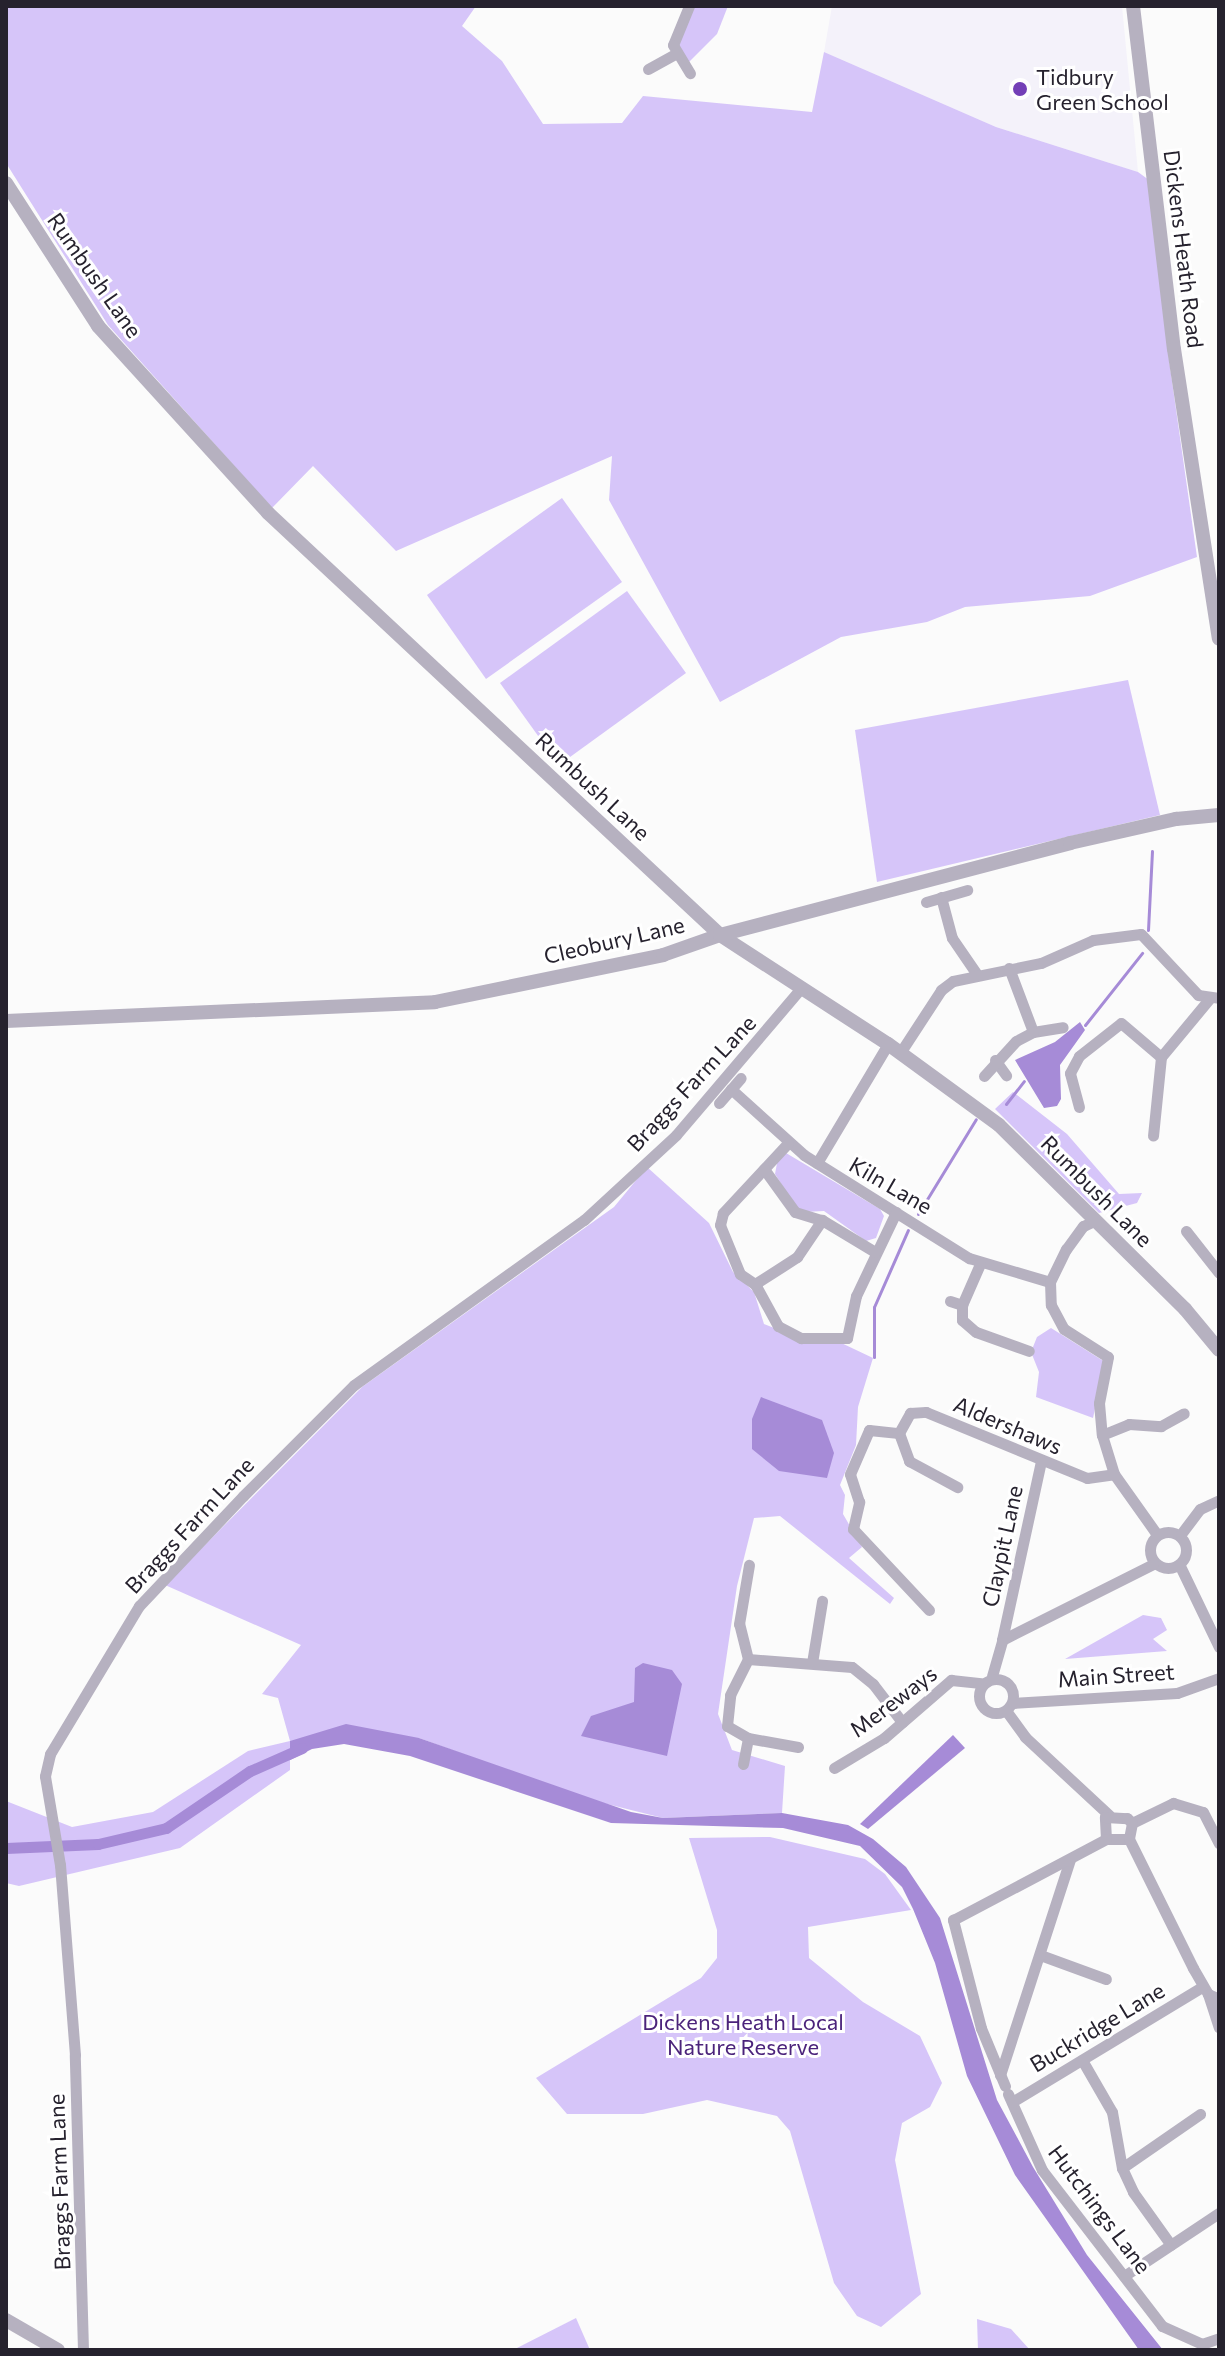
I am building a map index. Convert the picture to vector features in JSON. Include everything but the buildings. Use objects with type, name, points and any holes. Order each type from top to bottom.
[{"type":"street","points":[[689,6],[675,36],[675,54],[690,73]]},
{"type":"street","name":"Dickens Heath Road","points":[[1133,6],[1174,349],[1219,639]]},
{"type":"street","points":[[648,69],[675,54]]},
{"type":"street","name":"Rumbush Lane","points":[[6,183],[98,326],[268,513],[720,935],[894,1048],[999,1125],[1096,1220],[1219,1350]]},
{"type":"street","name":"Cleobury Lane","points":[[6,1021],[435,1002],[663,955],[720,935],[1056,846],[1176,819],[1219,815]]},
{"type":"street","points":[[926,902],[967,890]]},
{"type":"street","points":[[941,897],[952,938],[976,973]]},
{"type":"street","points":[[817,1163],[894,1048],[941,990],[976,973],[1041,963],[1093,940],[1146,938],[1198,995],[1215,998]]},
{"type":"street","points":[[1009,968],[1033,1032]]},
{"type":"street","name":"Braggs Farm Lane","points":[[83,2350],[75,2055],[59,1855],[45,1776],[50,1754],[139,1606],[354,1385],[584,1220],[676,1135],[801,988]]},
{"type":"street","points":[[1153,1136],[1161,1057],[1215,998]]},
{"type":"street","points":[[1079,1107],[1070,1073],[1079,1056],[1113,1026],[1121,1023],[1161,1057]]},
{"type":"street","points":[[984,1076],[995,1060],[1033,1032],[1063,1027]]},
{"type":"street","points":[[995,1060],[1006,1075]]},
{"type":"street","points":[[719,1103],[741,1078]]},
{"type":"street","name":"Kiln Lane","points":[[731,1089],[788,1143],[980,1264],[1050,1282]]},
{"type":"street","points":[[788,1143],[723,1213],[720,1225],[740,1274],[755,1284],[778,1326],[801,1338],[840,1341],[851,1331],[856,1296],[896,1212]]},
{"type":"street","points":[[764,1169],[795,1212],[822,1220],[875,1252]]},
{"type":"street","points":[[755,1284],[797,1257],[822,1220]]},
{"type":"street","points":[[1096,1220],[1075,1237],[1050,1282],[1051,1305],[1064,1329],[1108,1350],[1099,1403],[1102,1435],[1114,1474],[1156,1533],[1153,1564]]},
{"type":"street","points":[[1177,1243],[1188,1234],[1219,1273]]},
{"type":"street","points":[[980,1264],[956,1303],[962,1320],[969,1327],[1029,1351]]},
{"type":"street","name":"Aldershaws","points":[[929,1610],[853,1529],[859,1502],[850,1474],[869,1430],[899,1433],[910,1413],[926,1412],[1087,1478],[1114,1474]]},
{"type":"street","points":[[1102,1435],[1129,1424],[1161,1426],[1184,1413]]},
{"type":"street","points":[[899,1433],[909,1461],[957,1487]]},
{"type":"street","name":"Claypit Lane","points":[[1002,1640],[1041,1461]]},
{"type":"street","points":[[1219,1500],[1200,1509],[1181,1534],[1180,1566],[1219,1647]]},
{"type":"street","points":[[1156,1533],[1181,1534]]},
{"type":"street","points":[[1010,1707],[990,1715],[979,1693],[1002,1640],[1153,1564],[1180,1566]]},
{"type":"street","points":[[749,1565],[739,1624],[748,1659],[725,1715],[727,1726],[748,1738],[798,1747]]},
{"type":"street","points":[[812,1663],[822,1601]]},
{"type":"street","points":[[748,1659],[852,1667],[873,1684],[902,1722]]},
{"type":"street","points":[[986,1679],[1002,1678],[1010,1707],[1025,1737],[1109,1815],[1132,1823],[1173,1803],[1203,1812],[1219,1843]]},
{"type":"street","name":"Main Street","points":[[1010,1707],[1177,1693],[1219,1678]]},
{"type":"street","name":"Mereways","points":[[834,1768],[902,1722],[951,1680],[986,1679]]},
{"type":"street","points":[[743,1764],[748,1738]]},
{"type":"street","points":[[1106,1839],[1109,1815]]},
{"type":"street","points":[[1132,1823],[1129,1839],[1210,1993],[1219,2027]]},
{"type":"street","points":[[1006,2089],[1070,1859],[1106,1839],[1129,1839]]},
{"type":"street","name":"Hutchings Lane","points":[[1070,1859],[953,1920],[981,2028],[1042,2170],[1162,2326],[1202,2344],[1219,2338]]},
{"type":"street","points":[[1043,1956],[1106,1979]]},
{"type":"street","name":"Buckridge Lane","points":[[1006,2089],[1082,2060],[1210,1993]]},
{"type":"street","points":[[1082,2060],[1112,2112],[1122,2168],[1171,2245]]},
{"type":"street","points":[[1122,2168],[1200,2114]]},
{"type":"street","points":[[1124,2276],[1219,2213]]},
{"type":"street","points":[[6,2320],[58,2350]]},
{"type":"shaded area","name":"Tidbury Green School","points":[[832,6],[1122,6],[1138,172],[996,127],[824,52]]},
{"type":"shaded area","points":[[1080,1022],[1085,1030],[1060,1065],[1061,1099],[1057,1106],[1044,1108],[1015,1060],[1055,1042]]},
{"type":"shaded area","points":[[761,1397],[822,1420],[834,1453],[827,1478],[779,1471],[752,1449],[752,1419]]},
{"type":"shaded area","points":[[643,1663],[672,1670],[682,1684],[667,1756],[581,1736],[591,1716],[634,1702],[635,1668]]},
{"type":"shaded area","points":[[346,1724],[419,1738],[631,1812],[663,1818],[782,1813],[848,1825],[873,1839],[906,1867],[940,1918],[997,2100],[1033,2167],[1087,2255],[1163,2350],[1139,2350],[1015,2175],[967,2076],[935,1963],[913,1909],[902,1887],[860,1846],[783,1828],[611,1823],[410,1756],[344,1744],[312,1749],[290,1760],[290,1741]]},
{"type":"shaded area","points":[[953,1735],[965,1748],[868,1829],[860,1824]]},
{"type":"green space","points":[[6,6],[476,6],[462,26],[502,61],[543,124],[622,123],[643,96],[812,112],[824,52],[996,127],[1138,172],[1153,183],[1169,360],[1197,557],[1090,596],[965,607],[927,622],[841,637],[720,702],[609,500],[612,456],[396,551],[313,466],[272,508],[108,325],[6,163]]},
{"type":"green space","points":[[693,6],[728,6],[717,34],[687,64],[677,51]]},
{"type":"green space","points":[[562,498],[622,582],[486,679],[427,595]]},
{"type":"green space","points":[[627,591],[686,673],[559,765],[500,683]]},
{"type":"green space","points":[[1128,680],[1160,815],[877,882],[855,730]]},
{"type":"green space","points":[[1013,1092],[1067,1134],[1119,1194],[1142,1193],[1137,1203],[1099,1213],[995,1109]]},
{"type":"green space","points":[[786,1153],[880,1209],[884,1216],[876,1238],[866,1241],[824,1211],[804,1212],[795,1206],[775,1174],[778,1158]]},
{"type":"green space","points":[[647,1167],[709,1223],[733,1272],[754,1292],[764,1324],[792,1335],[835,1340],[873,1358],[858,1407],[856,1445],[840,1485],[845,1495],[843,1514],[862,1547],[849,1558],[894,1598],[890,1604],[780,1516],[754,1518],[737,1586],[718,1714],[732,1750],[785,1766],[782,1813],[663,1818],[587,1799],[419,1738],[290,1741],[278,1698],[262,1694],[301,1645],[165,1585],[362,1387],[614,1207]]},
{"type":"green space","points":[[1051,1328],[1105,1362],[1093,1418],[1036,1397],[1039,1372],[1031,1352],[1037,1337]]},
{"type":"green space","points":[[1143,1615],[1161,1618],[1167,1630],[1153,1639],[1167,1651],[1065,1659]]},
{"type":"green space","points":[[290,1741],[290,1770],[180,1848],[19,1886],[6,1883],[6,1801],[72,1827],[153,1812],[248,1751]]},
{"type":"green space","name":"Dickens Heath Local Nature Reserve","points":[[770,1837],[865,1859],[885,1874],[911,1910],[808,1927],[809,1958],[863,2002],[920,2036],[942,2083],[930,2107],[902,2123],[895,2160],[921,2294],[881,2327],[857,2316],[834,2283],[790,2131],[777,2116],[707,2100],[643,2114],[567,2114],[536,2078],[701,1978],[717,1958],[717,1930],[689,1838]]},
{"type":"green space","points":[[576,2318],[590,2350],[513,2350]]},
{"type":"green space","points":[[977,2319],[1011,2329],[1030,2350],[978,2350]]},
{"type":"waterway","points":[[1148,930],[1152,851]]},
{"type":"waterway","points":[[1085,1025],[1142,953]]},
{"type":"waterway","points":[[1006,1104],[1024,1081]]},
{"type":"waterway","points":[[918,1214],[976,1119]]},
{"type":"waterway","points":[[874,1357],[874,1307],[908,1230]]},
{"type":"waterway","points":[[6,1848],[98,1844],[166,1828],[250,1771],[302,1748]]},
{"type":"place","name":"Tidbury Green School","points":[[1020,89]]}]
